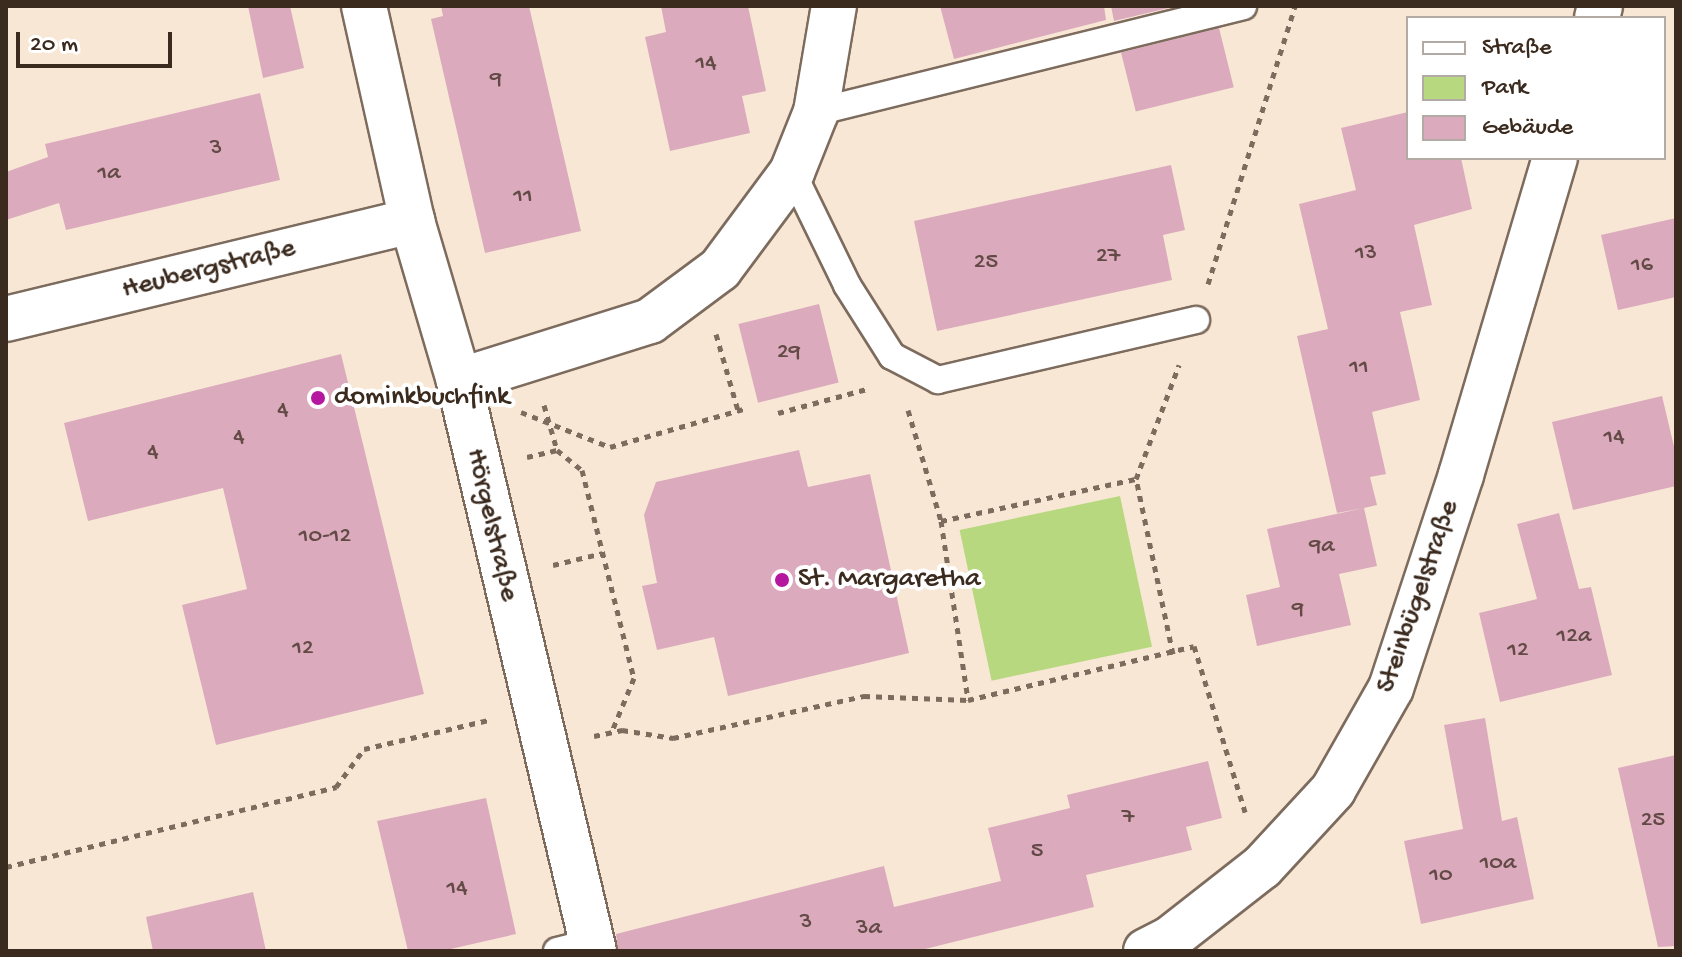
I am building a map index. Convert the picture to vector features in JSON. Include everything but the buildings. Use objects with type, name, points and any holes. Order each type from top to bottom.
[{"type":"street","name":"Hörgelstraße","points":[[364,6],[412,221],[459,381],[537,728],[581,948]]},
{"type":"street","points":[[459,381],[650,321],[720,269],[792,172],[816,112],[834,6]]},
{"type":"street","name":"Steinbügelstraße","points":[[1146,951],[1171,938],[1262,867],[1333,790],[1391,688],[1457,489],[1554,160]]},
{"type":"street","name":"Heubergstraße","points":[[6,319],[412,221]]},
{"type":"lane","points":[[816,112],[1243,6]]},
{"type":"lane","points":[[792,172],[847,285],[895,368],[938,380],[1196,320]]},
{"type":"path","points":[[1173,654],[1136,479],[1196,320],[1295,6]]},
{"type":"path","points":[[691,290],[718,338],[738,410]]},
{"type":"path","points":[[778,413],[895,368],[941,521],[968,700]]},
{"type":"path","points":[[531,418],[610,447],[747,408]]},
{"type":"path","points":[[479,469],[557,450],[582,470],[634,678],[612,732]]},
{"type":"path","points":[[941,521],[1136,479]]},
{"type":"path","points":[[6,867],[336,787],[364,749],[537,728],[673,738],[864,696],[968,700],[1173,654],[1194,646],[1262,867]]},
{"type":"green space","points":[[1120,496],[1152,647],[992,681],[960,530]]},
{"type":"place","name":"dominkbuchfink","points":[[318,398]]},
{"type":"place","name":"St. Margaretha","points":[[782,580]]}]
